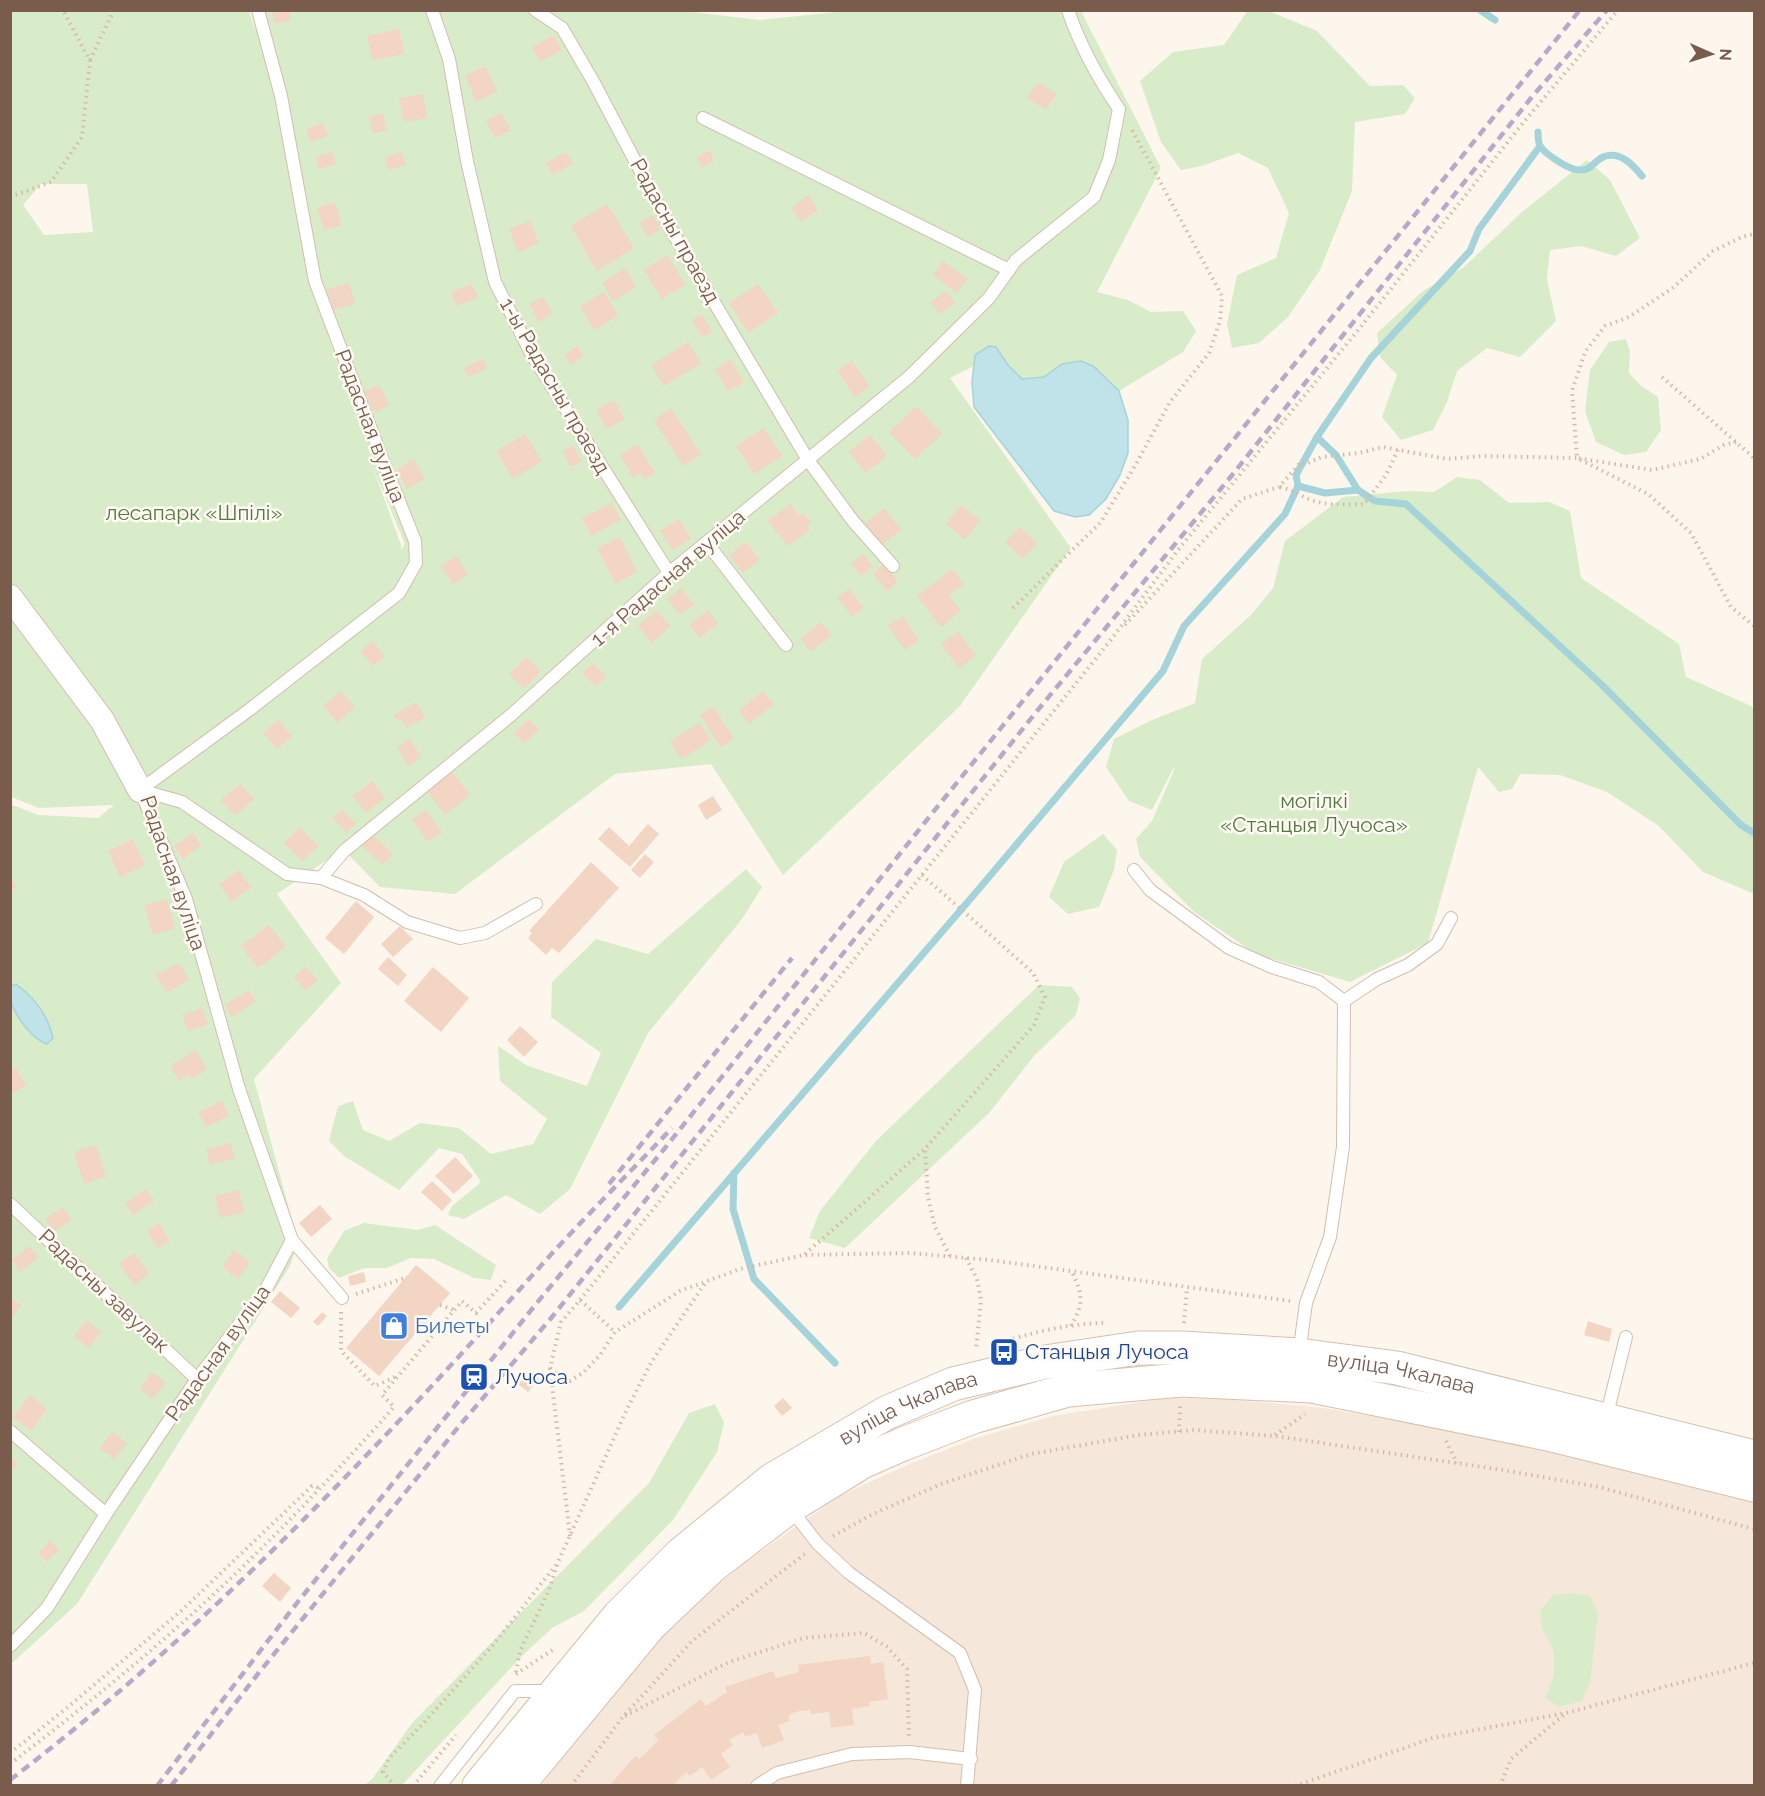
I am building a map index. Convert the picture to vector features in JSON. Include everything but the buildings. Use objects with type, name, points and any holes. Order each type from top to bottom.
[{"type":"main road","name":"вуліца Чкалава","points":[[479,1785],[620,1615],[681,1554],[772,1480],[886,1413],[953,1384],[1036,1364],[1138,1348],[1182,1348],[1299,1355],[1397,1368],[1755,1456]]},
{"type":"main road","name":"вуліца Чкалава","points":[[517,1785],[650,1625],[711,1567],[789,1508],[862,1462],[973,1417],[1068,1390],[1181,1380],[1312,1386],[1548,1434],[1755,1485]]},
{"type":"street","points":[[10,597],[102,720],[140,790]]},
{"type":"street","points":[[772,1480],[789,1508]]},
{"type":"lane","name":"Радасная вуліца","points":[[10,1646],[46,1608],[197,1379],[265,1291],[292,1240],[239,1089],[186,899],[140,790],[249,710],[399,593],[416,563],[415,541],[315,281],[280,96],[258,10]]},
{"type":"lane","name":"1-ы Радасны праезд","points":[[432,10],[449,59],[467,161],[495,282],[532,355],[669,573]]},
{"type":"lane","name":"Радасны праезд","points":[[535,10],[562,28],[593,81],[674,235],[808,460],[853,521],[893,566]]},
{"type":"lane","points":[[1068,10],[1076,33],[1100,81],[1119,109]]},
{"type":"lane","name":"1-я Радасная вуліца","points":[[321,878],[344,851],[510,716],[669,573],[909,377],[989,298],[1016,260],[1094,197],[1109,160],[1119,109]]},
{"type":"lane","points":[[703,118],[1009,270]]},
{"type":"lane","points":[[707,543],[786,645]]},
{"type":"lane","points":[[140,790],[182,802],[286,874],[321,878],[364,895],[407,922],[460,938],[485,933],[536,904]]},
{"type":"lane","points":[[1134,870],[1149,890],[1229,948],[1272,967],[1319,982],[1344,1001]]},
{"type":"lane","points":[[1344,1001],[1377,979],[1408,965],[1437,944],[1451,918]]},
{"type":"lane","points":[[1299,1355],[1306,1303],[1330,1237],[1343,1147],[1344,1001]]},
{"type":"lane","name":"Радасны завулак","points":[[10,1204],[197,1379]]},
{"type":"lane","points":[[292,1240],[342,1298]]},
{"type":"lane","points":[[1606,1418],[1626,1337]]},
{"type":"lane","points":[[10,1431],[106,1514]]},
{"type":"lane","points":[[789,1508],[818,1544],[849,1573],[960,1653],[975,1690],[971,1759],[967,1785]]},
{"type":"lane","points":[[440,1785],[515,1691],[556,1690]]},
{"type":"lane","points":[[757,1785],[777,1773],[852,1754],[909,1752],[971,1759]]},
{"type":"path","points":[[63,10],[90,61]]},
{"type":"path","points":[[10,197],[51,182],[82,137],[90,61],[114,10]]},
{"type":"path","points":[[570,1537],[550,1368],[561,1322],[1110,641],[1178,550],[1359,329],[1523,123],[1618,10]]},
{"type":"path","points":[[1013,608],[1101,522],[1170,402],[1209,353],[1220,321],[1222,296],[1119,109]]},
{"type":"path","points":[[1577,458],[1572,392],[1585,352],[1605,327],[1629,317],[1674,287],[1713,251],[1742,237],[1755,234]]},
{"type":"path","points":[[1662,377],[1755,458]]},
{"type":"path","points":[[1280,487],[1303,463],[1322,457],[1359,453],[1383,447],[1447,459],[1482,456],[1577,458],[1652,470],[1700,459],[1724,445],[1736,442]]},
{"type":"path","points":[[1110,641],[1242,499],[1280,487],[1291,489],[1303,497],[1334,505],[1364,504],[1386,475],[1398,450]]},
{"type":"path","points":[[1577,458],[1648,494],[1691,533],[1731,608],[1755,626]]},
{"type":"path","points":[[804,1255],[925,1149],[1034,1025],[1045,996],[1033,973],[922,875]]},
{"type":"path","points":[[925,1149],[927,1197],[935,1227],[950,1256]]},
{"type":"path","points":[[550,1368],[560,1378],[570,1381],[584,1372],[600,1355],[615,1332],[681,1292],[740,1269],[804,1255],[899,1253],[966,1257],[1306,1303]]},
{"type":"path","points":[[966,1257],[976,1279],[981,1300],[976,1350],[1019,1336],[1092,1323],[1115,1323]]},
{"type":"path","points":[[1071,1271],[1081,1291],[1082,1299],[1071,1327]]},
{"type":"path","points":[[399,1375],[375,1386],[341,1351],[342,1298],[405,1278]]},
{"type":"path","points":[[10,1764],[174,1630],[257,1552],[320,1488],[394,1407],[382,1395],[453,1310],[462,1301],[476,1313],[507,1279]]},
{"type":"path","points":[[516,1673],[520,1651],[549,1590],[558,1562],[606,1454],[652,1361],[707,1282]]},
{"type":"path","points":[[1187,1288],[1183,1325],[1195,1326]]},
{"type":"path","points":[[580,1300],[615,1332]]},
{"type":"path","points":[[440,1305],[453,1310]]},
{"type":"path","points":[[1179,1431],[1180,1397]]},
{"type":"path","points":[[1275,1436],[1304,1414],[1316,1416]]},
{"type":"path","points":[[571,1785],[622,1718],[692,1641],[818,1544],[871,1515],[941,1484],[1031,1454],[1139,1435],[1179,1431],[1275,1436],[1599,1487],[1755,1529]]},
{"type":"path","points":[[1443,1436],[1457,1463]]},
{"type":"path","points":[[10,1753],[181,1611],[312,1486],[320,1488]]},
{"type":"path","points":[[394,1785],[383,1772],[389,1758],[422,1725],[493,1645],[558,1562]]},
{"type":"path","points":[[622,1718],[729,1662],[804,1638],[864,1634],[888,1647],[907,1669],[909,1752]]},
{"type":"path","points":[[508,1679],[539,1657],[552,1651],[561,1642]]},
{"type":"path","points":[[1295,1785],[1433,1738],[1566,1713],[1755,1663]]},
{"type":"path","points":[[1500,1785],[1511,1759],[1566,1713]]},
{"type":"path","points":[[413,1785],[462,1729]]},
{"type":"shaded area","points":[[1166,1398],[1228,1399],[1323,1408],[1416,1424],[1588,1460],[1754,1502],[1754,1785],[541,1786],[622,1679],[674,1620],[746,1562],[841,1495],[907,1465],[976,1438],[1053,1416]]},
{"type":"green space","name":"лесапарк «Шпілі»","points":[[676,10],[760,20],[856,10],[1081,11],[1161,168],[1097,292],[1128,300],[1151,312],[1183,311],[1196,331],[1183,352],[1119,391],[1093,366],[1062,364],[1044,377],[1021,379],[1000,353],[950,378],[1071,548],[960,706],[783,875],[711,764],[615,774],[455,894],[380,887],[343,849],[277,894],[341,983],[254,1079],[298,1242],[290,1266],[77,1604],[11,1664],[10,804],[38,815],[98,818],[114,805],[39,808],[11,797],[11,11],[249,11],[256,34],[251,11]],"holes":[[[41,184],[87,184],[93,232],[44,235],[23,205]],[[372,465],[405,544],[401,550],[401,545]]]},
{"type":"green space","points":[[1248,10],[1269,11],[1317,31],[1370,86],[1403,85],[1415,98],[1405,114],[1355,122],[1352,191],[1320,270],[1288,317],[1259,343],[1232,348],[1227,324],[1237,275],[1276,258],[1289,213],[1268,168],[1238,153],[1202,166],[1181,170],[1161,142],[1140,81],[1173,52],[1224,45]]},
{"type":"green space","points":[[1587,160],[1610,180],[1640,238],[1616,256],[1581,246],[1550,250],[1547,279],[1556,321],[1520,357],[1487,348],[1457,371],[1447,402],[1433,430],[1401,440],[1382,417],[1397,375],[1380,357],[1377,333],[1423,291],[1464,267],[1521,213]]},
{"type":"green space","points":[[1626,339],[1630,352],[1629,373],[1640,385],[1658,397],[1661,430],[1646,452],[1624,455],[1596,442],[1585,411],[1590,370],[1609,342]]},
{"type":"green space","name":"могілкі «Станцыя Лучоса»","points":[[1457,477],[1480,480],[1509,503],[1549,502],[1570,511],[1581,578],[1679,644],[1686,677],[1751,706],[1754,710],[1754,894],[1703,872],[1659,826],[1607,792],[1560,775],[1520,774],[1512,789],[1499,792],[1478,767],[1428,943],[1350,982],[1256,954],[1194,912],[1140,857],[1136,839],[1152,821],[1175,768],[1152,810],[1129,801],[1106,767],[1114,739],[1152,720],[1195,703],[1202,659],[1251,615],[1273,588],[1285,541],[1343,497],[1408,491],[1434,492]]},
{"type":"green space","points":[[1103,834],[1117,850],[1114,870],[1099,907],[1068,914],[1049,897],[1064,862]]},
{"type":"green space","points":[[746,869],[762,887],[742,919],[648,1033],[570,1189],[540,1214],[506,1195],[464,1219],[448,1215],[452,1206],[481,1182],[462,1154],[439,1148],[399,1190],[344,1156],[329,1141],[338,1106],[353,1101],[363,1130],[389,1141],[420,1123],[459,1128],[491,1154],[533,1144],[547,1119],[500,1081],[498,1046],[526,1065],[587,1086],[601,1053],[551,1017],[552,982],[596,939],[648,954]]},
{"type":"green space","points":[[1039,985],[1072,987],[1080,998],[1076,1015],[1034,1056],[989,1113],[845,1248],[809,1238],[820,1211],[876,1141]]},
{"type":"green space","points":[[364,1223],[418,1230],[435,1225],[496,1265],[491,1280],[474,1278],[434,1259],[411,1258],[387,1268],[365,1268],[339,1278],[329,1268],[327,1259],[344,1231]]},
{"type":"green space","points":[[715,1404],[724,1422],[717,1452],[673,1520],[584,1611],[552,1628],[521,1657],[402,1785],[365,1785],[373,1778],[412,1723],[649,1483],[689,1413]]},
{"type":"green space","points":[[1573,1593],[1590,1596],[1598,1613],[1590,1683],[1582,1701],[1559,1707],[1545,1698],[1554,1676],[1554,1651],[1542,1629],[1540,1611],[1553,1595]]},
{"type":"water","points":[[989,346],[996,347],[1008,365],[1022,379],[1044,377],[1062,364],[1081,361],[1093,366],[1119,391],[1128,420],[1128,453],[1120,475],[1106,499],[1089,515],[1075,517],[1054,511],[974,407],[972,382],[975,355]]},
{"type":"water","points":[[16,984],[29,995],[44,1015],[53,1038],[47,1044],[31,1033],[14,1010],[10,993],[11,986]]},
{"type":"waterway","points":[[1480,10],[1495,20]]},
{"type":"waterway","points":[[1538,132],[1540,146],[1569,167],[1583,170],[1603,157],[1615,155],[1630,163],[1642,176]]},
{"type":"waterway","points":[[619,1307],[1163,671],[1184,626],[1285,514],[1298,486],[1296,475],[1317,437],[1371,358],[1470,251],[1479,229],[1540,146]]},
{"type":"waterway","points":[[1317,437],[1336,455],[1358,490]]},
{"type":"waterway","points":[[1298,486],[1325,493],[1358,490],[1375,501],[1406,504],[1601,684],[1741,825],[1754,833]]},
{"type":"waterway","points":[[734,1173],[733,1209],[754,1279],[835,1363]]},
{"type":"railway","points":[[157,1786],[293,1608],[536,1304],[665,1148],[1580,10]]},
{"type":"railway","points":[[171,1786],[257,1675],[460,1425],[552,1317],[1037,711],[1233,474],[1531,98],[1607,10]]},
{"type":"railway","points":[[609,1184],[792,958]]},
{"type":"railway","points":[[10,1780],[154,1661],[290,1533],[356,1466],[561,1243],[672,1128]]},
{"type":"place","name":"Билеты","points":[[394,1326]]},
{"type":"place","name":"Станцыя Лучоса","points":[[1004,1352]]},
{"type":"place","name":"Лучоса","points":[[474,1377]]}]
